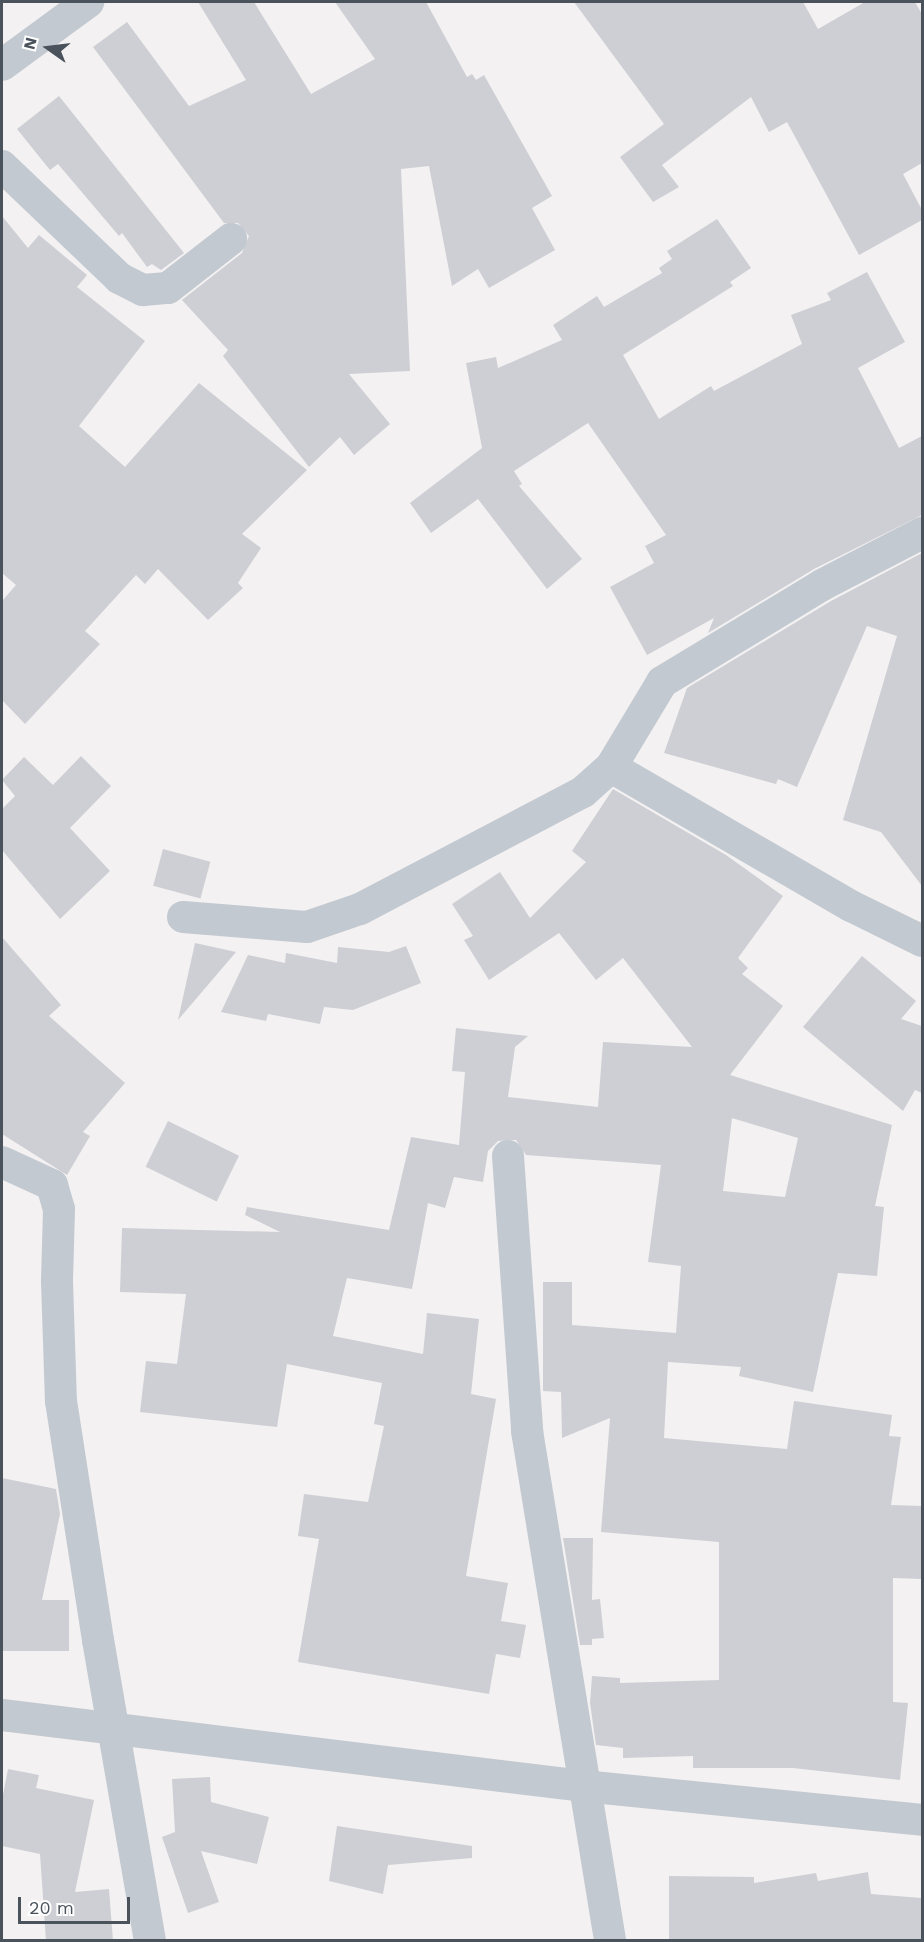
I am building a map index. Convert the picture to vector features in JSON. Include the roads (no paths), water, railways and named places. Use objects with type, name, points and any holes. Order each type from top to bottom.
[{"type":"street","points":[[2,65],[88,2]]},
{"type":"street","points":[[2,166],[119,278],[143,290],[168,288],[231,239]]},
{"type":"street","points":[[183,917],[308,927],[349,913],[583,792],[611,767],[662,682],[822,585],[922,533]]},
{"type":"street","points":[[611,767],[841,901],[922,941]]},
{"type":"street","points":[[508,1156],[527,1431],[610,1941]]},
{"type":"street","points":[[2,1162],[52,1185],[59,1209],[57,1282],[62,1401],[113,1728],[150,1941]]},
{"type":"street","points":[[2,1715],[583,1786],[922,1820]]}]
